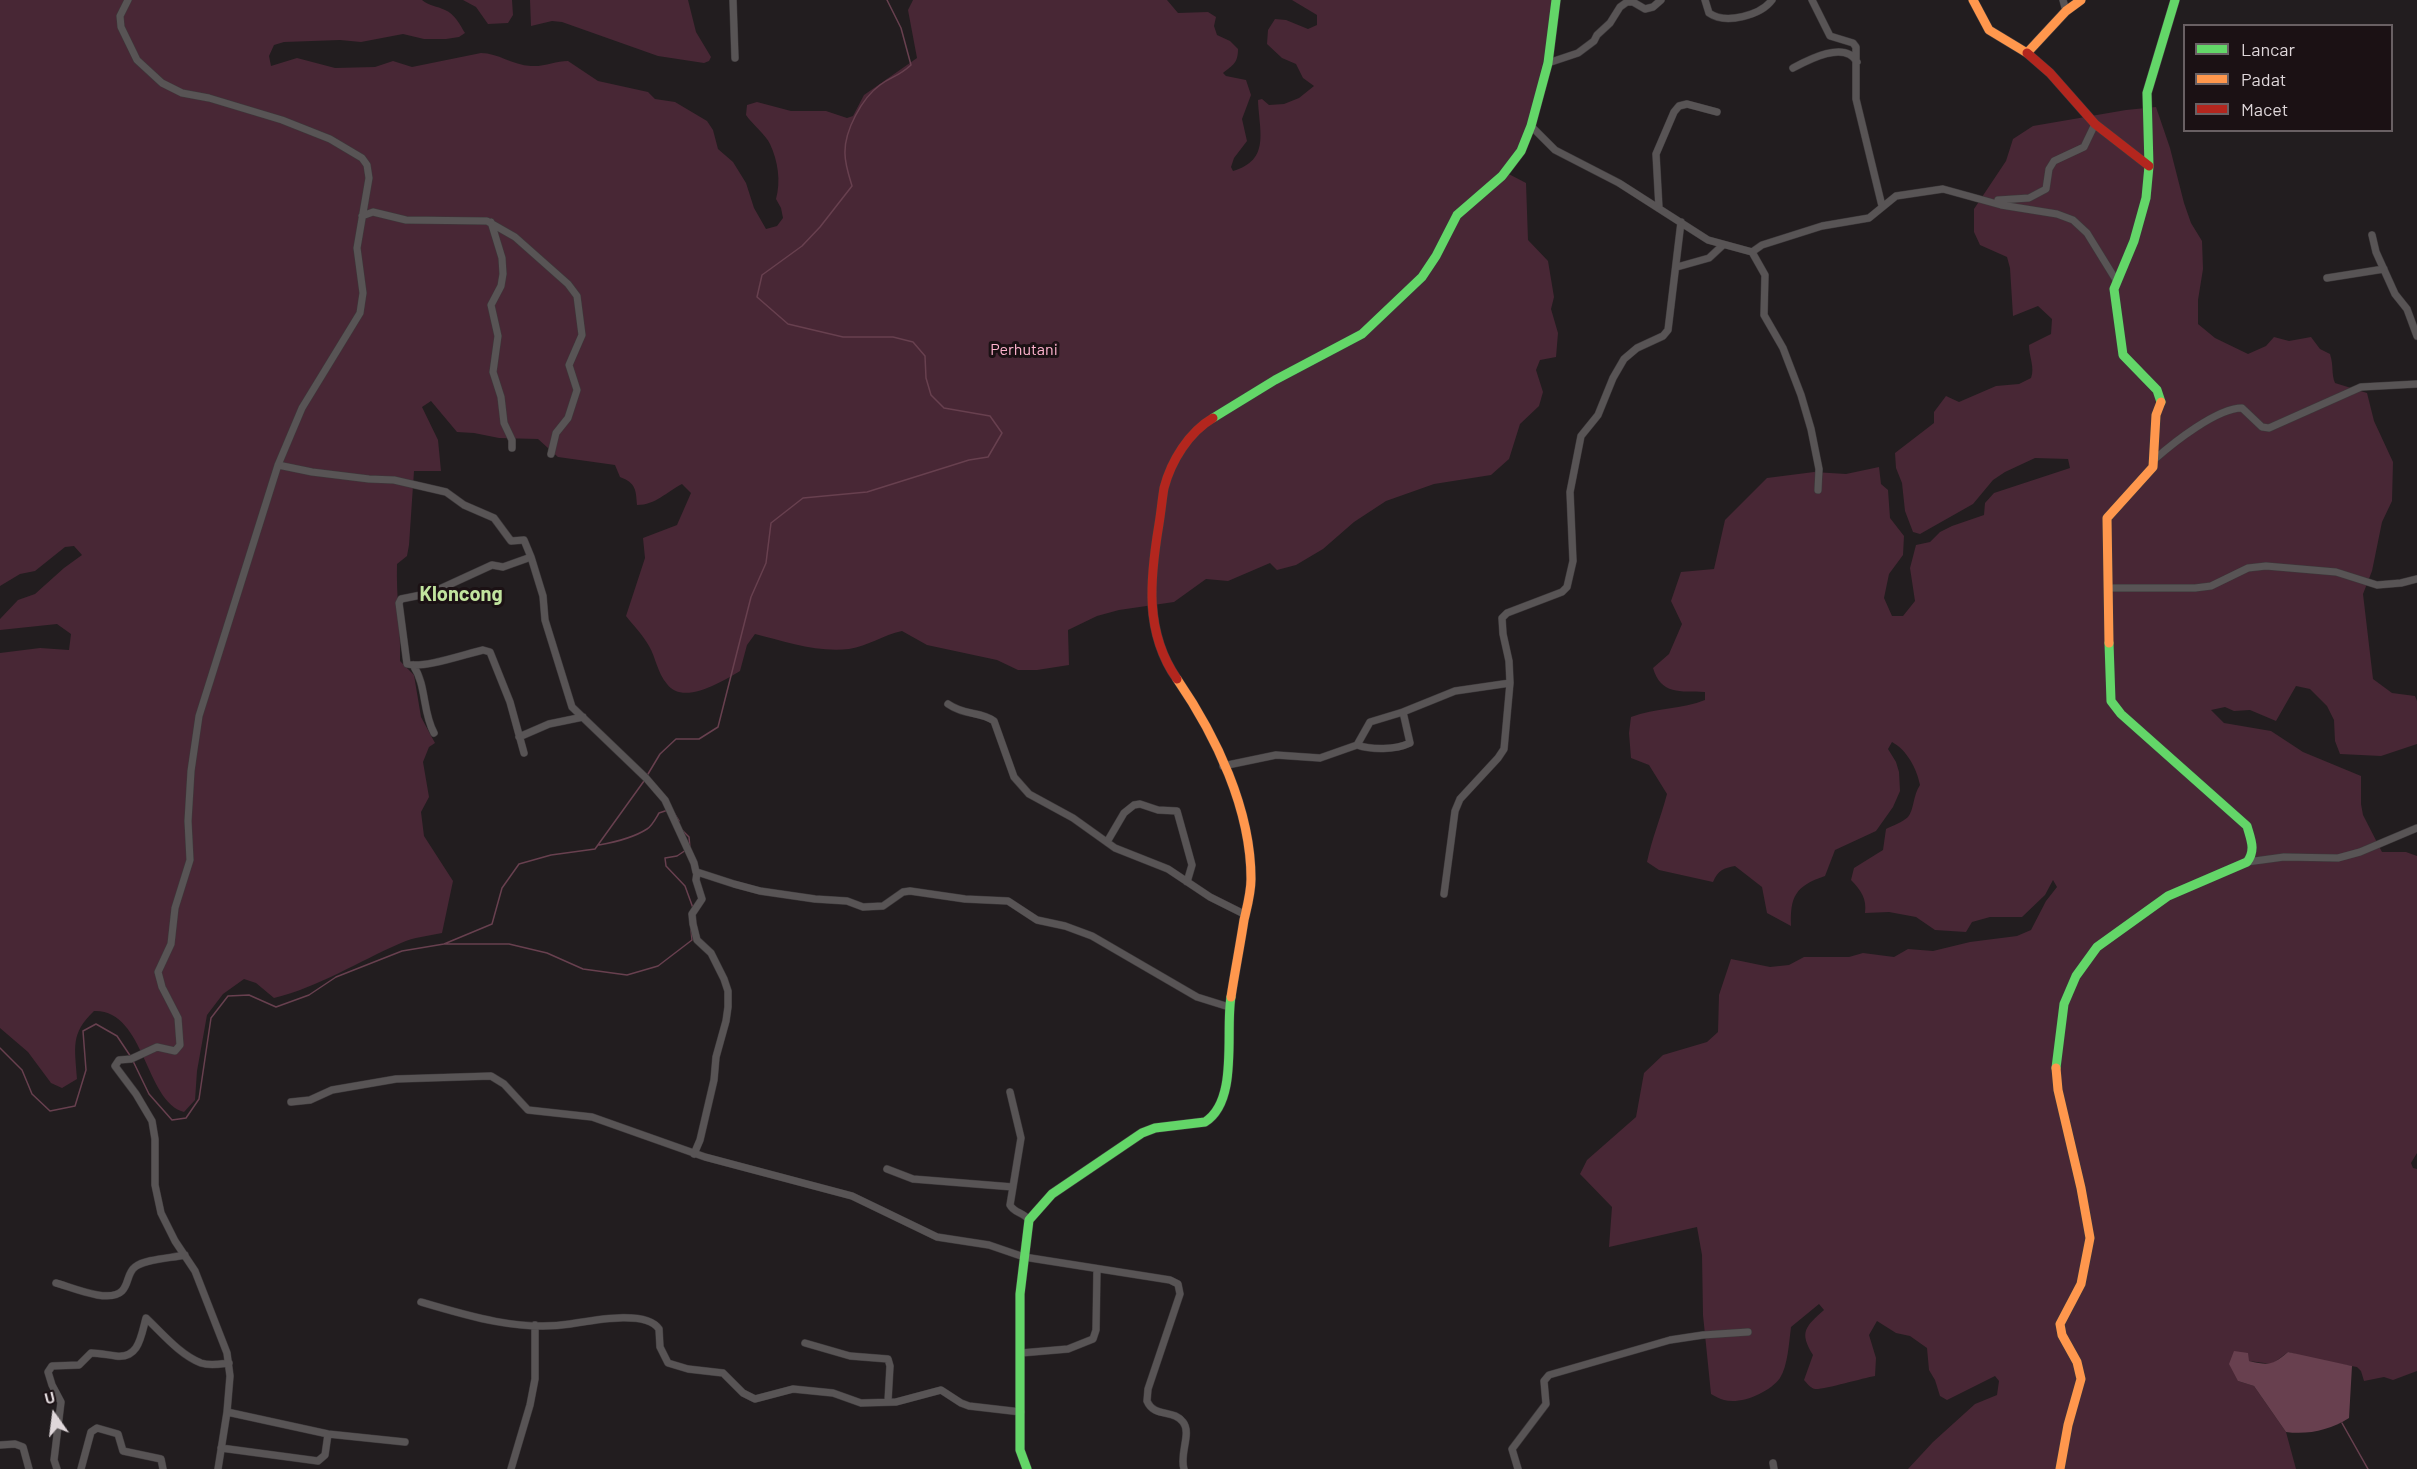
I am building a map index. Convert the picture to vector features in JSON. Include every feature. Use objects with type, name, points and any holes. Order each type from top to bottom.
[{"type":"street","points":[[128,0],[120,16],[121,27],[137,60],[162,82],[182,93],[209,98],[282,120],[330,139],[362,158],[367,165],[369,185],[357,248],[363,293],[360,313],[302,408],[278,465],[197,723],[189,792],[190,860],[175,908],[171,944],[158,972],[162,987],[178,1018],[180,1045],[175,1051],[157,1047],[131,1059],[118,1060],[115,1066],[130,1085],[152,1121],[155,1139],[154,1173],[157,1198],[166,1225],[203,1289],[229,1363],[227,1412],[218,1469]]},
{"type":"street","points":[[733,0],[735,58]]},
{"type":"street","points":[[1027,1469],[1020,1450],[1020,1294],[1029,1220],[1052,1194],[1142,1133],[1155,1128],[1198,1124],[1210,1119],[1218,1108],[1229,1075],[1229,1007],[1251,882],[1250,851],[1240,813],[1219,757],[1185,689],[1164,659],[1157,637],[1150,579],[1164,489],[1171,471],[1192,435],[1201,425],[1275,380],[1362,334],[1377,322],[1428,269],[1457,214],[1509,169],[1521,151],[1531,126],[1548,63],[1556,0]]},
{"type":"street","points":[[1548,63],[1578,53],[1594,40],[1596,34],[1610,23],[1620,8],[1628,2],[1633,2],[1645,9],[1653,7],[1660,0]]},
{"type":"street","points":[[1705,0],[1709,13],[1721,18],[1755,13],[1763,10],[1771,1]]},
{"type":"street","points":[[1812,0],[1830,36],[1855,44],[1857,99],[1882,206]]},
{"type":"street","points":[[1973,0],[1989,30],[2027,53],[2049,73],[2095,124],[2149,166]]},
{"type":"street","points":[[2063,0],[2066,11]]},
{"type":"street","points":[[2027,53],[2066,11],[2081,0]]},
{"type":"street","points":[[2175,0],[2148,86],[2149,166],[2146,198],[2131,250],[2116,280],[2115,297],[2123,355],[2161,396],[2155,427],[2155,459],[2149,474],[2107,518],[2110,588],[2108,678],[2112,701],[2121,714],[2247,826],[2253,845],[2252,855],[2247,862]]},
{"type":"street","points":[[1793,68],[1827,53],[1851,55],[1857,62]]},
{"type":"street","points":[[1659,208],[1656,154],[1674,112],[1679,106],[1687,104],[1718,112]]},
{"type":"street","points":[[1984,200],[2009,201],[2029,198],[2046,189],[2051,164],[2084,147],[2095,124]]},
{"type":"street","points":[[1531,126],[1555,150],[1608,177],[1708,240],[1752,252],[1765,275],[1764,315],[1783,348],[1811,429],[1819,469],[1818,490]]},
{"type":"street","points":[[1752,252],[1762,245],[1818,227],[1866,219],[1896,196],[1943,189],[1984,200],[2057,214],[2079,224],[2092,239],[2116,280]]},
{"type":"street","points":[[362,216],[373,213],[406,220],[491,222],[515,237],[568,284],[578,298],[582,335],[569,365],[577,390],[568,418],[556,433],[551,454]]},
{"type":"street","points":[[491,222],[502,258],[503,274],[501,286],[491,305],[498,336],[493,372],[501,397],[504,423],[513,443],[512,448]]},
{"type":"street","points":[[1444,894],[1457,805],[1504,749],[1510,683],[1502,618],[1507,613],[1562,592],[1567,587],[1573,550],[1570,492],[1578,445],[1585,431],[1598,415],[1612,378],[1624,359],[1637,348],[1666,333],[1677,267],[1681,222]]},
{"type":"street","points":[[2372,235],[2376,252],[2395,294],[2407,309],[2417,336]]},
{"type":"street","points":[[1677,267],[1709,258],[1724,245]]},
{"type":"street","points":[[2327,278],[2384,269]]},
{"type":"street","points":[[2155,459],[2200,425],[2233,408],[2242,408],[2262,427],[2269,428],[2361,387],[2417,384]]},
{"type":"street","points":[[278,465],[312,472],[394,480],[446,492],[464,505],[491,516],[509,540],[524,540],[543,596],[545,620],[570,701],[665,800],[694,863],[702,898],[692,914],[697,940],[711,953],[728,991],[726,1021],[716,1057],[714,1080],[700,1140],[694,1154]]},
{"type":"street","points":[[524,753],[510,702],[488,650],[413,665],[405,662],[406,649],[399,606],[401,599],[431,593],[492,565],[503,567],[531,557]]},
{"type":"street","points":[[2110,588],[2211,586],[2248,568],[2266,566],[2336,572],[2377,585],[2401,584],[2417,579]]},
{"type":"street","points":[[413,665],[421,679],[427,717],[434,733]]},
{"type":"street","points":[[1358,745],[1368,724],[1455,691],[1510,683]]},
{"type":"street","points":[[948,704],[963,713],[984,716],[994,721],[1014,777],[1023,789],[1073,818],[1107,842],[1157,864],[1210,897],[1244,914]]},
{"type":"street","points":[[1219,757],[1276,755],[1320,758],[1358,745],[1370,748],[1402,746],[1410,743],[1403,712]]},
{"type":"street","points":[[519,737],[549,724],[583,717]]},
{"type":"street","points":[[1107,842],[1124,813],[1134,805],[1140,804],[1158,810],[1176,811],[1192,865],[1187,882]]},
{"type":"street","points":[[2060,1469],[2068,1425],[2081,1379],[2077,1362],[2062,1335],[2060,1324],[2081,1284],[2090,1238],[2084,1199],[2058,1090],[2056,1068],[2064,1004],[2076,976],[2097,946],[2168,896],[2247,862],[2284,857],[2338,858],[2360,852],[2417,828]]},
{"type":"street","points":[[696,872],[760,891],[847,901],[864,907],[883,906],[903,892],[910,891],[965,899],[1008,901],[1037,920],[1065,926],[1092,936],[1197,998],[1229,1007]]},
{"type":"street","points":[[291,1102],[310,1100],[332,1090],[396,1079],[487,1075],[499,1080],[528,1110],[592,1117],[694,1154],[852,1196],[932,1235],[989,1245],[1024,1257],[1170,1280],[1178,1284],[1180,1294],[1148,1389],[1147,1401],[1155,1411],[1177,1417],[1184,1422],[1186,1430],[1182,1456],[1184,1469]]},
{"type":"street","points":[[1010,1092],[1021,1138],[1010,1201],[1011,1208],[1024,1214],[1029,1220]]},
{"type":"street","points":[[887,1169],[913,1179],[1013,1187]]},
{"type":"street","points":[[56,1283],[101,1296],[113,1296],[124,1289],[131,1270],[138,1265],[185,1255]]},
{"type":"street","points":[[1021,1353],[1068,1349],[1093,1339],[1096,1330],[1097,1269]]},
{"type":"street","points":[[421,1302],[482,1318],[535,1325],[568,1324],[610,1318],[647,1321],[656,1324],[659,1329],[660,1347],[668,1363],[688,1369],[723,1373],[749,1397],[761,1398],[787,1389],[799,1389],[839,1395],[861,1403],[901,1402],[941,1390],[969,1406],[1021,1412]]},
{"type":"street","points":[[57,1469],[54,1460],[62,1402],[52,1385],[48,1372],[52,1366],[79,1365],[91,1353],[118,1356],[131,1354],[137,1348],[146,1318],[189,1356],[201,1363],[214,1365],[229,1363]]},
{"type":"street","points":[[512,1469],[535,1379],[535,1325]]},
{"type":"street","points":[[1518,1469],[1512,1449],[1546,1404],[1544,1381],[1549,1375],[1670,1341],[1703,1335],[1748,1332]]},
{"type":"street","points":[[805,1343],[850,1356],[888,1359],[890,1366],[888,1401]]},
{"type":"street","points":[[227,1412],[328,1434],[405,1442]]},
{"type":"street","points":[[81,1469],[91,1432],[97,1428],[118,1434],[123,1451],[162,1459],[163,1469]]},
{"type":"street","points":[[221,1448],[318,1461],[325,1455],[328,1434]]},
{"type":"street","points":[[0,1445],[15,1444],[23,1447],[29,1469]]},
{"type":"green space","name":"Perhutani","points":[[0,0],[422,0],[452,14],[465,33],[459,37],[446,39],[424,39],[403,34],[361,42],[340,40],[284,42],[274,45],[269,56],[271,66],[297,58],[335,68],[375,67],[393,61],[412,67],[481,53],[531,66],[568,61],[598,81],[648,92],[655,99],[675,102],[707,121],[713,130],[718,149],[733,162],[746,183],[754,208],[766,229],[777,226],[783,218],[776,199],[778,171],[768,141],[746,115],[747,105],[757,102],[791,111],[826,111],[847,118],[853,116],[864,95],[917,58],[908,10],[913,0],[1167,0],[1178,13],[1208,12],[1216,17],[1214,26],[1217,35],[1230,41],[1238,49],[1236,61],[1223,73],[1226,76],[1246,80],[1251,95],[1242,119],[1247,141],[1234,158],[1231,167],[1233,171],[1253,160],[1258,152],[1261,133],[1258,100],[1262,99],[1269,105],[1284,104],[1299,98],[1314,86],[1303,78],[1296,64],[1282,58],[1267,44],[1268,30],[1275,19],[1286,20],[1308,29],[1317,25],[1317,15],[1292,0],[1552,0],[1548,41],[1535,97],[1520,149],[1503,171],[1526,183],[1528,240],[1548,261],[1554,297],[1551,309],[1558,333],[1556,357],[1540,360],[1536,370],[1543,392],[1539,406],[1520,424],[1509,459],[1491,475],[1434,484],[1386,501],[1354,522],[1323,549],[1296,565],[1277,570],[1270,563],[1228,581],[1206,579],[1174,602],[1119,610],[1097,616],[1068,630],[1069,665],[1037,670],[1018,670],[997,660],[927,645],[902,631],[856,648],[837,650],[801,646],[755,634],[747,645],[740,671],[703,690],[683,693],[667,684],[647,642],[626,616],[645,558],[643,538],[677,525],[691,493],[682,484],[650,503],[637,505],[634,488],[620,477],[615,465],[558,457],[538,439],[499,438],[457,432],[431,401],[422,407],[438,440],[441,471],[414,471],[409,545],[407,556],[397,564],[397,576],[400,661],[414,675],[421,717],[435,743],[429,747],[423,762],[429,797],[421,812],[424,836],[453,881],[442,933],[406,941],[323,981],[274,998],[256,983],[244,979],[223,994],[207,1015],[197,1071],[195,1100],[184,1112],[171,1105],[161,1092],[135,1039],[111,1014],[94,1011],[86,1019],[76,1042],[77,1079],[62,1088],[51,1083],[28,1052],[0,1028],[0,653],[40,648],[69,650],[71,634],[57,624],[0,630],[0,619],[18,600],[35,594],[82,555],[74,546],[65,547],[35,571],[20,574],[0,586]]},
{"type":"green space","points":[[463,0],[512,0],[513,15],[508,23],[488,24],[476,7]]},
{"type":"green space","points":[[530,0],[688,0],[696,32],[711,57],[704,63],[658,56],[562,22],[552,21],[531,26]]},
{"type":"green space","points":[[2156,107],[2170,148],[2184,203],[2191,223],[2202,241],[2203,269],[2198,300],[2198,324],[2215,338],[2248,354],[2266,346],[2274,337],[2289,341],[2311,337],[2320,349],[2330,354],[2335,383],[2367,393],[2374,421],[2393,462],[2392,501],[2382,522],[2372,571],[2363,594],[2373,679],[2392,693],[2415,696],[2417,744],[2381,756],[2340,754],[2335,741],[2334,720],[2327,706],[2310,689],[2296,686],[2276,721],[2250,710],[2234,711],[2225,707],[2211,710],[2224,723],[2271,731],[2303,752],[2361,776],[2363,815],[2382,852],[2406,852],[2417,856],[2417,1153],[2411,1163],[2413,1168],[2417,1169],[2417,1371],[2393,1380],[2384,1377],[2364,1381],[2357,1367],[2288,1352],[2272,1364],[2249,1361],[2238,1381],[2254,1386],[2286,1432],[2296,1469],[1908,1469],[1933,1442],[1975,1404],[1997,1395],[1999,1381],[1995,1376],[1947,1400],[1940,1396],[1929,1370],[1927,1348],[1910,1336],[1896,1333],[1877,1321],[1869,1335],[1876,1358],[1875,1376],[1826,1388],[1810,1387],[1804,1380],[1813,1355],[1805,1335],[1808,1326],[1824,1310],[1819,1304],[1791,1327],[1785,1367],[1780,1378],[1769,1388],[1739,1401],[1724,1400],[1711,1394],[1703,1315],[1702,1255],[1697,1227],[1609,1247],[1612,1207],[1580,1174],[1587,1160],[1636,1117],[1644,1073],[1663,1055],[1707,1042],[1718,1032],[1719,995],[1731,959],[1770,967],[1789,965],[1804,957],[1849,957],[1863,953],[1894,957],[1908,949],[1933,951],[1970,942],[2017,936],[2031,930],[2046,901],[2057,887],[2053,880],[2045,895],[2022,917],[1990,917],[1972,922],[1966,932],[1935,930],[1916,917],[1889,912],[1865,913],[1862,895],[1851,880],[1854,868],[1883,850],[1886,829],[1908,817],[1920,785],[1910,760],[1892,742],[1888,749],[1899,772],[1900,791],[1893,807],[1876,831],[1835,850],[1825,876],[1807,884],[1796,894],[1793,900],[1791,926],[1767,913],[1762,887],[1735,866],[1722,870],[1713,882],[1659,870],[1647,862],[1667,794],[1649,765],[1631,758],[1629,733],[1631,717],[1705,700],[1705,692],[1680,691],[1666,687],[1661,683],[1653,668],[1669,654],[1682,624],[1671,601],[1681,572],[1714,569],[1725,520],[1767,478],[1814,472],[1846,474],[1879,467],[1881,484],[1888,490],[1890,518],[1904,536],[1903,555],[1889,574],[1884,598],[1892,616],[1903,616],[1915,601],[1910,568],[1916,545],[1930,542],[1940,532],[1952,526],[1984,515],[1985,503],[1994,493],[2070,468],[2068,459],[2035,458],[2005,472],[1993,480],[1973,504],[1920,534],[1913,532],[1905,511],[1902,483],[1896,468],[1895,453],[1934,423],[1934,412],[1946,396],[1959,402],[1996,386],[2019,384],[2031,378],[2029,345],[2051,334],[2052,319],[2038,306],[2013,316],[2010,268],[2007,257],[1980,245],[1974,232],[1974,209],[2006,161],[2013,139],[2033,126]]},
{"type":"shaded area","points":[[2234,1351],[2248,1353],[2249,1361],[2262,1364],[2274,1362],[2288,1352],[2352,1366],[2349,1418],[2319,1431],[2286,1432],[2254,1386],[2238,1381],[2229,1364]]},
{"type":"waterway","points":[[648,774],[660,754],[676,739],[699,739],[718,727],[751,597],[766,563],[771,523],[803,498],[867,492],[969,460],[988,457],[1002,433],[990,416],[944,408],[931,395],[926,378],[925,356],[913,342],[893,337],[843,337],[788,324],[757,297],[762,275],[802,246],[852,186],[846,162],[845,145],[851,125],[861,106],[880,85],[911,65],[901,28],[887,0]]},
{"type":"waterway","points":[[444,944],[492,924],[502,888],[519,864],[551,855],[595,849],[644,781]]},
{"type":"waterway","points":[[599,845],[642,832],[651,826],[659,813],[668,810]]},
{"type":"waterway","points":[[674,813],[679,821]]},
{"type":"waterway","points":[[681,829],[689,837],[690,848]]},
{"type":"waterway","points":[[686,850],[677,856],[665,858],[666,866],[685,886],[693,908]]},
{"type":"waterway","points":[[133,1061],[149,1094],[172,1120],[186,1118],[199,1099],[211,1018],[228,996],[249,995],[276,1007],[309,995],[336,977],[402,951],[444,944],[509,944],[547,953],[583,969],[627,975],[658,966],[692,940],[691,930]]},
{"type":"waterway","points":[[0,1048],[22,1070],[32,1094],[50,1111],[75,1106],[86,1070],[83,1031],[96,1024],[117,1036],[131,1057]]},
{"type":"waterway","points":[[2342,1423],[2368,1469]]},
{"type":"traffic: fast","points":[[1213,418],[1275,380],[1362,334],[1422,277],[1436,256],[1457,215],[1502,176],[1521,151],[1531,126],[1548,63],[1556,0]]},
{"type":"traffic: fast","points":[[2161,402],[2157,390],[2123,355],[2114,289],[2134,241],[2146,198],[2149,166],[2147,93],[2175,0]]},
{"type":"traffic: fast","points":[[2056,1068],[2064,1004],[2076,976],[2097,947],[2168,896],[2247,862],[2252,849],[2247,826],[2121,714],[2111,701],[2109,643]]},
{"type":"traffic: fast","points":[[1027,1469],[1020,1450],[1020,1294],[1029,1220],[1052,1194],[1142,1133],[1155,1128],[1205,1122],[1216,1112],[1227,1082],[1231,997]]},
{"type":"traffic: slow","points":[[1973,0],[1989,30],[2027,53],[2066,11],[2081,0]]},
{"type":"traffic: slow","points":[[2109,643],[2107,518],[2153,467],[2156,415],[2161,402]]},
{"type":"traffic: slow","points":[[1177,679],[1218,749],[1229,774],[1245,826],[1251,879],[1231,997]]},
{"type":"traffic: slow","points":[[2056,1068],[2058,1090],[2090,1238],[2081,1284],[2060,1324],[2062,1335],[2077,1362],[2081,1379],[2068,1425],[2060,1469]]},
{"type":"traffic: jam","points":[[2027,53],[2050,73],[2095,124],[2149,166]]},
{"type":"traffic: jam","points":[[1177,679],[1166,661],[1154,624],[1153,564],[1164,488],[1171,468],[1189,439],[1213,418]]},
{"type":"district","name":"Kloncong","points":[[461,594]]}]
